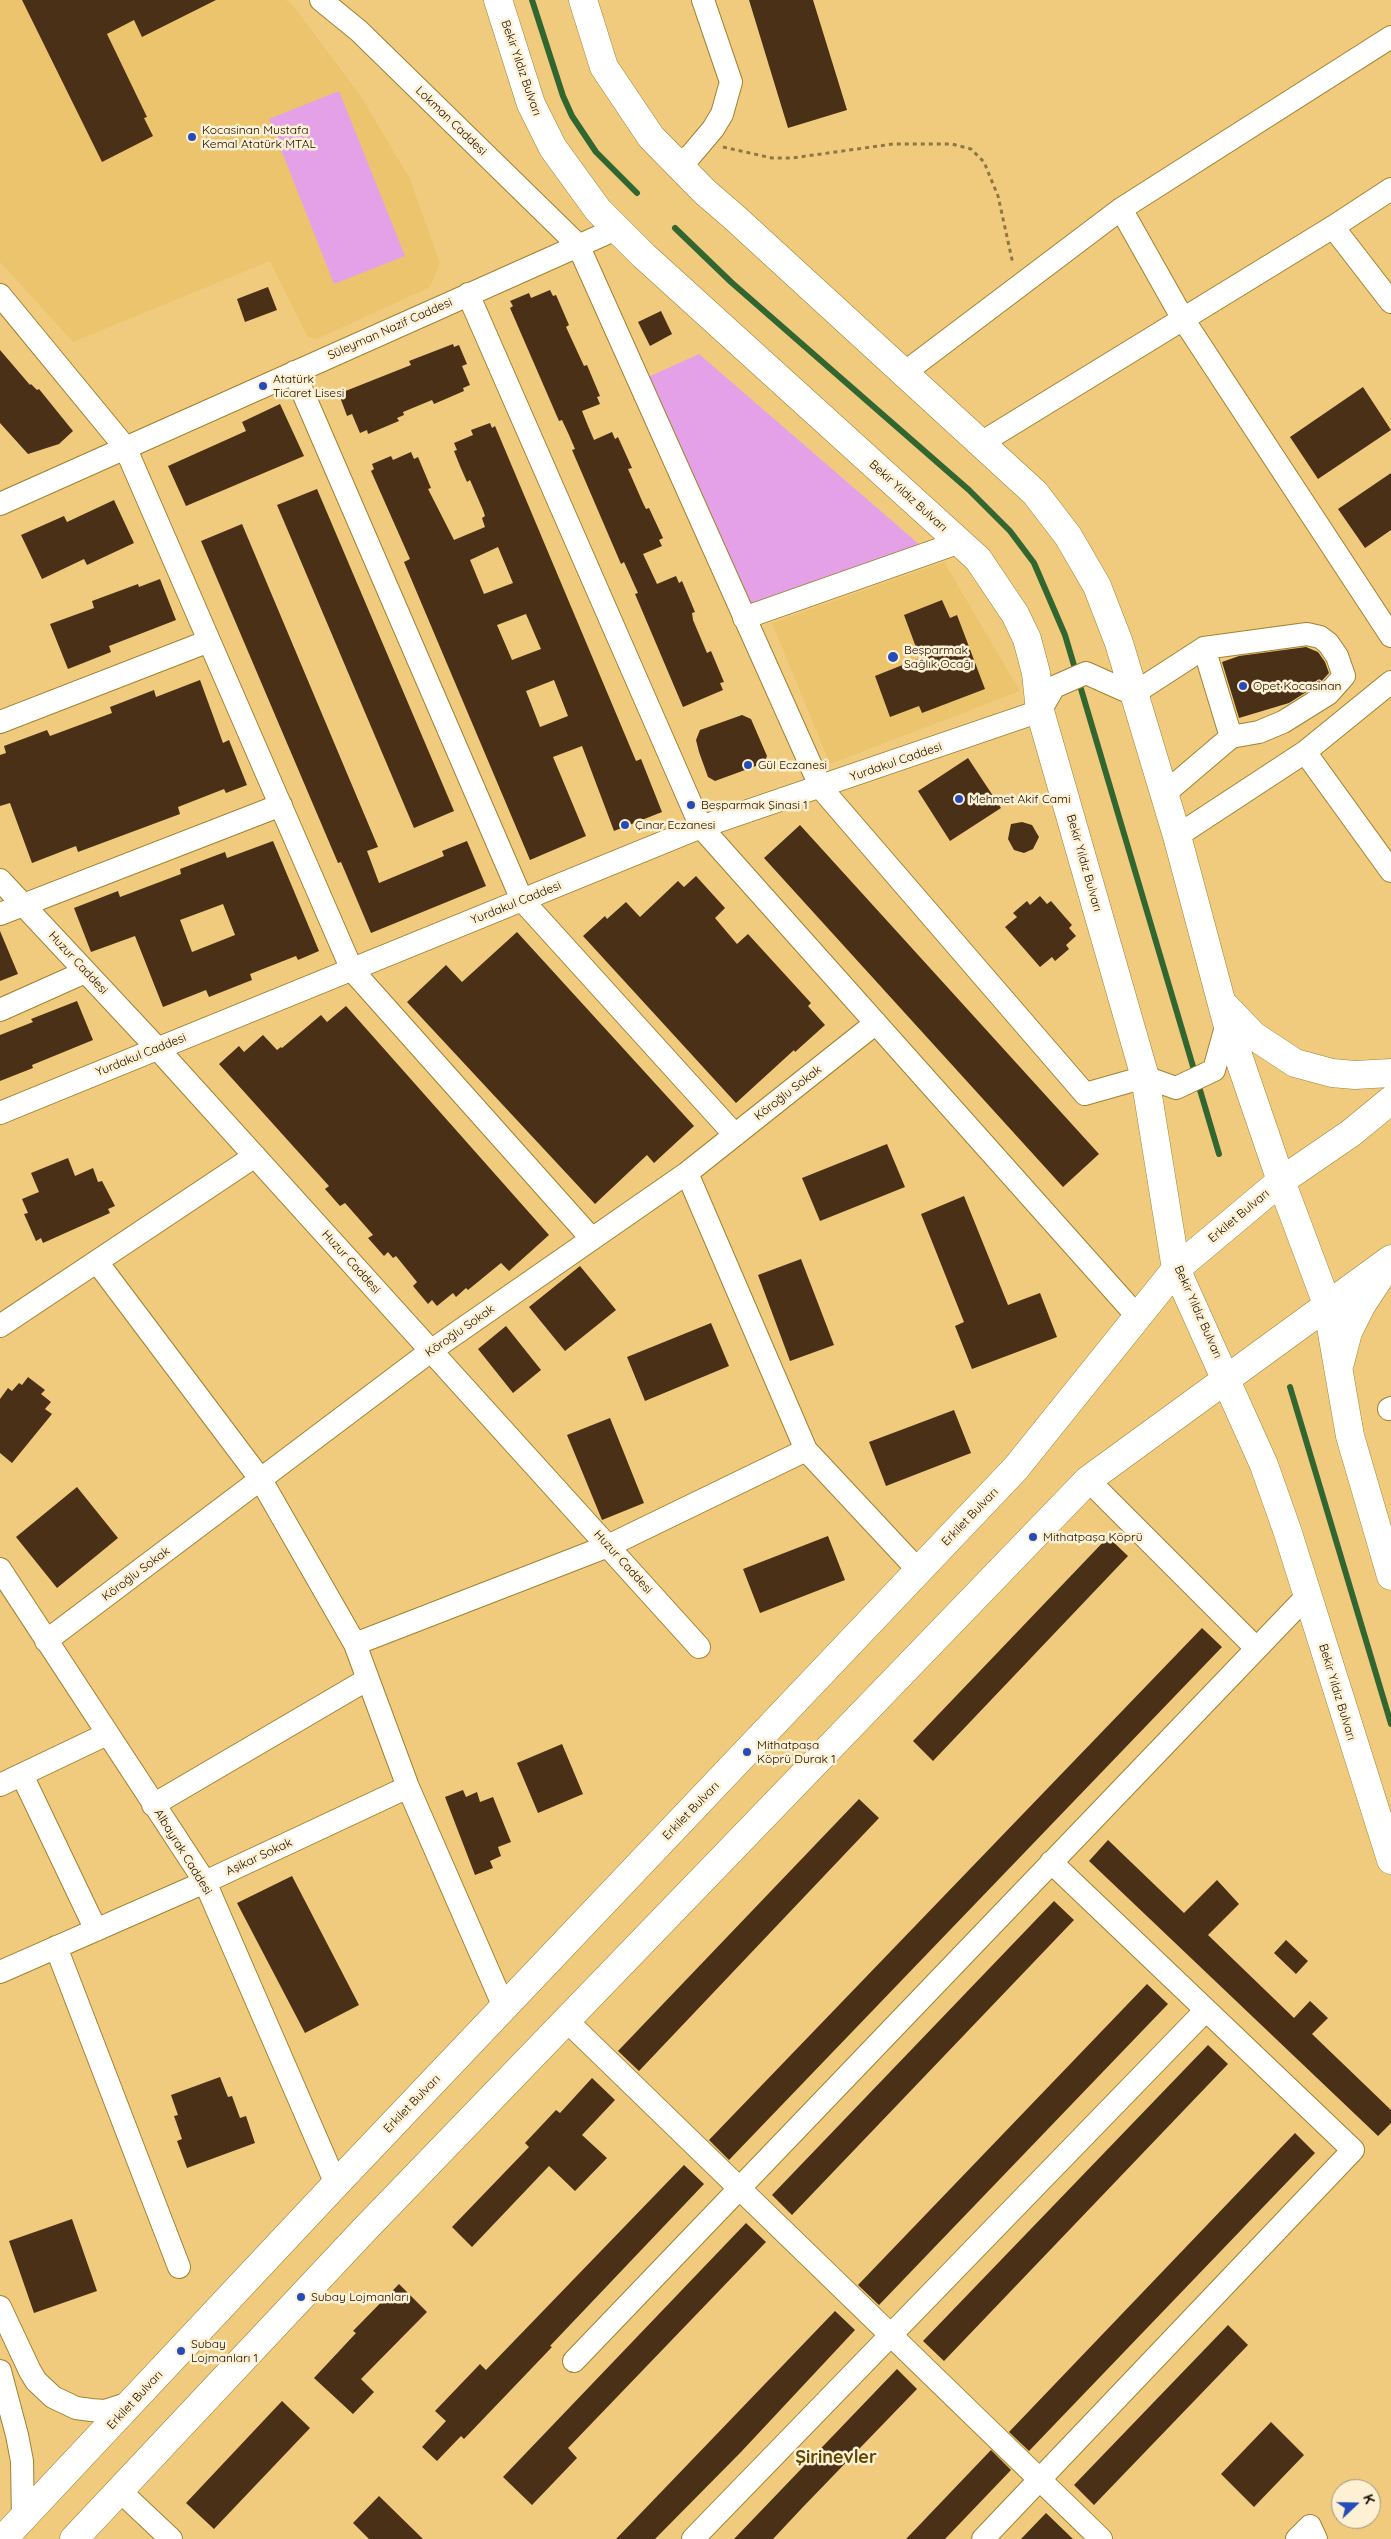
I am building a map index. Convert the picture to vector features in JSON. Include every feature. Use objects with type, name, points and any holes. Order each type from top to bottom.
[{"type":"main road","name":"Bekir Yıldız Bulvarı","points":[[498,0],[531,104],[542,126],[582,190],[616,229],[978,559],[997,585],[1027,639],[1036,673],[1040,711],[1145,1077],[1176,1269],[1227,1378],[1264,1465],[1308,1595],[1391,1860]]},
{"type":"main road","points":[[583,0],[604,67],[634,114],[677,166],[1035,493],[1053,514],[1083,559],[1109,614],[1177,836],[1224,1013],[1281,1181],[1326,1304],[1350,1436],[1390,1566]]},
{"type":"main road","points":[[1224,1013],[1281,1056],[1295,1063],[1332,1073],[1356,1075],[1391,1073]]},
{"type":"main road","name":"Erkilet Bulvarı","points":[[3,2539],[336,2184],[1016,1468],[1176,1269],[1281,1181],[1351,1133],[1391,1100]]},
{"type":"main road","points":[[74,2539],[366,2228],[1088,1480],[1326,1304],[1391,1259]]},
{"type":"main road","points":[[1338,1369],[1348,1332],[1361,1306],[1391,1259]]},
{"type":"street","name":"Lokman Caddesi","points":[[321,0],[358,31],[578,245]]},
{"type":"street","points":[[677,166],[706,139],[722,114],[731,82],[704,0]]},
{"type":"street","points":[[904,373],[1121,209],[1391,38]]},
{"type":"street","points":[[981,443],[1333,227],[1391,189]]},
{"type":"street","points":[[1121,209],[1183,319],[1391,636]]},
{"type":"street","points":[[1333,227],[1391,302]]},
{"type":"street","name":"Süleyman Nazif Caddesi","points":[[0,504],[616,229]]},
{"type":"street","points":[[578,245],[821,788],[1085,1094],[1145,1077],[1176,1088],[1214,1070],[1224,1013]]},
{"type":"street","points":[[468,294],[701,827],[1137,1316]]},
{"type":"street","points":[[0,295],[125,448],[352,970],[592,1239]]},
{"type":"street","points":[[294,372],[522,900],[735,1135]]},
{"type":"street","points":[[744,618],[960,542]]},
{"type":"street","points":[[1040,711],[1054,687],[1086,673],[1133,694],[1204,648],[1307,634],[1320,637],[1328,643],[1337,656],[1344,676],[1328,694],[1283,722],[1259,732],[1231,737],[1164,794]]},
{"type":"street","points":[[0,722],[209,641]]},
{"type":"street","points":[[1204,648],[1231,737]]},
{"type":"street","points":[[1177,836],[1305,752],[1391,682]]},
{"type":"street","name":"Yurdakul Caddesi","points":[[0,1113],[701,827],[821,788],[1040,711]]},
{"type":"street","points":[[1305,752],[1391,871]]},
{"type":"street","points":[[0,914],[280,804]]},
{"type":"street","name":"Huzur Caddesi","points":[[0,880],[157,1048],[699,1647]]},
{"type":"street","points":[[0,1010],[86,972]]},
{"type":"street","name":"Köroğlu Sokak","points":[[46,1641],[432,1350],[687,1173],[876,1023]]},
{"type":"street","points":[[0,1326],[255,1156]]},
{"type":"street","points":[[687,1173],[806,1450],[918,1571]]},
{"type":"street","points":[[97,1262],[261,1480],[355,1644],[408,1787],[504,2007]]},
{"type":"street","points":[[355,1644],[608,1546],[806,1450]]},
{"type":"street","points":[[1088,1480],[1256,1648]]},
{"type":"street","name":"Albayrak Caddesi","points":[[0,1569],[205,1882],[336,2184]]},
{"type":"street","points":[[574,2360],[1308,1595]]},
{"type":"street","points":[[153,1805],[368,1679]]},
{"type":"street","points":[[0,1785],[107,1734]]},
{"type":"street","points":[[22,1775],[96,1930]]},
{"type":"street","name":"Aşikar Sokak","points":[[0,1972],[205,1882],[408,1787]]},
{"type":"street","points":[[983,2539],[1353,2150],[1051,1862]]},
{"type":"street","points":[[56,1947],[179,2267]]},
{"type":"street","points":[[693,2539],[1206,2010]]},
{"type":"street","points":[[567,2021],[1101,2539]]},
{"type":"street","points":[[0,2307],[30,2371],[36,2381],[53,2397],[76,2408],[105,2411],[133,2402]]},
{"type":"street","points":[[0,2371],[6,2413],[22,2461],[23,2519]]},
{"type":"street","points":[[120,2490],[171,2539]]},
{"type":"street","points":[[1297,2539],[1310,2526],[1316,2539]]},
{"type":"path","points":[[706,139],[738,152],[772,158],[792,158],[893,144],[952,144],[971,148],[984,162],[998,196],[1018,287]]},
{"type":"shaded area","name":"Kocasinan Mustafa Kemal Atatürk MTAL","points":[[0,0],[286,0],[295,8],[360,95],[410,179],[440,263],[430,287],[317,339],[307,336],[270,261],[73,342],[0,262]]},
{"type":"shaded area","points":[[339,91],[405,256],[334,284],[269,119]]},
{"type":"shaded area","points":[[699,354],[920,545],[747,618],[646,378]]},
{"type":"shaded area","name":"Beşparmak Sağlık Ocağı","points":[[944,562],[1020,691],[830,764],[772,623]]},
{"type":"building","points":[[22,0],[216,0],[142,37],[134,20],[107,34],[147,117],[144,118],[153,136],[102,162]]},
{"type":"building","points":[[749,0],[813,0],[847,110],[788,128]]},
{"type":"building","points":[[268,287],[277,310],[245,322],[237,299]]},
{"type":"building","points":[[550,290],[553,296],[556,295],[569,325],[566,327],[584,366],[587,365],[600,396],[597,397],[600,404],[582,411],[594,440],[612,432],[615,439],[618,437],[632,468],[628,469],[643,503],[646,509],[649,508],[663,538],[659,540],[662,546],[643,554],[657,584],[676,576],[679,583],[682,581],[695,612],[692,613],[693,620],[707,653],[711,651],[724,682],[720,683],[723,690],[683,707],[635,594],[638,593],[624,562],[621,564],[572,450],[575,449],[569,435],[562,420],[559,421],[510,308],[513,306],[510,301],[529,293],[531,298]]},
{"type":"building","points":[[661,311],[672,334],[650,346],[638,322]]},
{"type":"building","points":[[453,344],[454,347],[459,345],[467,364],[462,366],[470,385],[463,388],[464,391],[434,404],[432,400],[403,412],[404,415],[397,418],[399,421],[368,434],[367,430],[360,433],[352,414],[347,416],[340,397],[345,395],[343,392],[411,365],[409,361]]},
{"type":"building","points":[[0,350],[30,385],[37,390],[39,389],[73,431],[59,444],[28,454],[0,423]]},
{"type":"building","points":[[1363,387],[1391,430],[1318,479],[1290,437]]},
{"type":"building","points":[[280,404],[304,456],[186,506],[168,466],[246,431],[242,422]]},
{"type":"building","points":[[490,423],[492,428],[495,426],[636,761],[641,759],[662,812],[614,831],[582,746],[553,757],[586,836],[530,860],[404,562],[410,559],[371,471],[374,469],[372,464],[391,456],[393,460],[411,452],[414,459],[418,457],[431,488],[428,489],[454,540],[485,527],[482,518],[485,516],[483,510],[470,480],[467,482],[454,451],[457,450],[454,443],[473,435],[471,430]],"holes":[[[498,547],[513,583],[484,594],[470,560]],[[526,614],[541,649],[512,660],[497,625]],[[554,680],[568,716],[540,727],[526,691]]]},
{"type":"building","points":[[1391,473],[1391,530],[1365,548],[1338,509]]},
{"type":"building","points":[[317,489],[454,811],[414,828],[277,505]]},
{"type":"building","points":[[114,500],[134,543],[87,565],[84,559],[42,579],[21,535],[64,516],[67,522]]},
{"type":"building","points":[[242,524],[378,847],[367,851],[379,883],[444,856],[442,851],[467,841],[486,886],[371,933],[341,862],[338,863],[201,541]]},
{"type":"building","points":[[160,579],[176,620],[109,646],[111,652],[68,669],[50,624],[94,608],[92,601],[138,584],[139,587]]},
{"type":"building","points":[[942,600],[950,618],[957,615],[985,689],[922,713],[919,706],[890,717],[875,676],[920,658],[904,615]]},
{"type":"building","points":[[1306,647],[1318,652],[1325,662],[1329,673],[1319,684],[1289,703],[1239,718],[1222,662],[1239,656]]},
{"type":"building","points":[[200,680],[223,743],[229,740],[247,785],[226,793],[224,789],[178,807],[180,814],[78,852],[76,846],[32,863],[10,803],[0,806],[0,755],[6,753],[4,746],[47,730],[50,736],[112,713],[110,707],[154,690],[156,697]]},
{"type":"building","points":[[742,715],[751,719],[767,756],[764,763],[715,781],[708,777],[699,752],[696,740],[700,730]]},
{"type":"building","name":"Mehmet Akif Cami","points":[[968,758],[1001,808],[950,841],[918,791]]},
{"type":"building","points":[[1022,822],[1032,825],[1039,837],[1033,849],[1024,853],[1014,850],[1008,839],[1011,824]]},
{"type":"building","points":[[800,825],[1099,1154],[1063,1187],[764,858]]},
{"type":"building","points":[[273,841],[319,951],[298,960],[296,956],[250,974],[252,980],[209,997],[206,990],[163,1007],[135,936],[91,952],[74,908],[118,891],[120,897],[181,874],[180,869],[225,852],[227,858]],"holes":[[[223,904],[235,935],[192,952],[180,920]]]},
{"type":"building","points":[[696,876],[725,908],[715,918],[737,944],[748,934],[811,1003],[808,1006],[825,1025],[795,1052],[794,1050],[736,1103],[583,936],[605,916],[607,919],[626,902],[640,917],[678,881],[684,887]]},
{"type":"building","points":[[1040,896],[1047,904],[1051,901],[1072,925],[1069,928],[1076,936],[1066,945],[1069,949],[1055,961],[1052,957],[1040,967],[1005,927],[1017,917],[1013,913],[1027,901],[1030,905]]},
{"type":"building","points":[[0,931],[18,974],[0,981]]},
{"type":"building","points":[[517,932],[694,1126],[654,1163],[647,1155],[595,1204],[407,1002],[446,965],[462,982]]},
{"type":"building","points":[[77,1001],[93,1040],[32,1065],[33,1068],[0,1081],[0,1035],[33,1022],[31,1019]]},
{"type":"building","points":[[346,1006],[549,1235],[509,1271],[501,1263],[468,1290],[466,1288],[456,1297],[453,1293],[437,1306],[432,1300],[428,1304],[413,1286],[417,1282],[396,1256],[393,1258],[388,1252],[384,1256],[368,1238],[373,1235],[367,1228],[345,1203],[340,1206],[325,1189],[329,1186],[219,1064],[239,1046],[244,1052],[263,1035],[277,1050],[282,1048],[321,1015],[327,1022]]},
{"type":"building","points":[[887,1144],[905,1187],[820,1221],[802,1178]]},
{"type":"building","points":[[68,1158],[75,1176],[93,1168],[98,1182],[102,1181],[115,1206],[108,1209],[110,1213],[43,1243],[41,1238],[36,1241],[24,1214],[28,1213],[22,1199],[39,1192],[31,1173]]},
{"type":"building","points":[[964,1196],[1008,1305],[1040,1293],[1057,1337],[972,1369],[955,1326],[964,1322],[921,1214]]},
{"type":"building","points":[[801,1259],[834,1345],[790,1361],[758,1275]]},
{"type":"building","points":[[580,1266],[616,1310],[565,1351],[529,1307]]},
{"type":"building","points":[[711,1323],[729,1366],[645,1401],[627,1357]]},
{"type":"building","points":[[506,1326],[541,1370],[513,1393],[478,1349]]},
{"type":"building","points":[[28,1377],[45,1390],[41,1394],[51,1402],[45,1409],[52,1414],[12,1463],[0,1453],[0,1399],[8,1388],[12,1391],[19,1383],[22,1385]]},
{"type":"building","points":[[954,1410],[971,1453],[886,1486],[869,1442]]},
{"type":"building","points":[[610,1418],[644,1503],[602,1520],[567,1435]]},
{"type":"building","points":[[77,1487],[118,1538],[57,1588],[16,1537]]},
{"type":"building","points":[[828,1536],[845,1580],[760,1613],[743,1569]]},
{"type":"building","points":[[1108,1537],[1128,1556],[933,1761],[913,1741]]},
{"type":"building","points":[[1202,1628],[1222,1647],[729,2160],[709,2140]]},
{"type":"building","points":[[562,1744],[583,1794],[538,1813],[517,1763]]},
{"type":"building","points":[[463,1790],[466,1797],[477,1792],[480,1802],[493,1797],[511,1842],[498,1847],[501,1856],[490,1861],[493,1868],[475,1875],[445,1797]]},
{"type":"building","points":[[859,1799],[879,1818],[639,2071],[618,2051]]},
{"type":"building","points":[[1108,1840],[1184,1913],[1217,1880],[1239,1904],[1208,1935],[1294,2018],[1310,2001],[1328,2018],[1312,2034],[1391,2110],[1391,2123],[1378,2136],[1089,1861]]},
{"type":"building","points":[[292,1876],[359,2005],[305,2033],[237,1903]]},
{"type":"building","points":[[1054,1901],[1074,1920],[792,2215],[772,2195]]},
{"type":"building","points":[[1286,1940],[1308,1961],[1296,1974],[1274,1953]]},
{"type":"building","points":[[1147,1984],[1168,2004],[879,2305],[858,2285]]},
{"type":"building","points":[[1208,2045],[1228,2064],[944,2361],[923,2341]]},
{"type":"building","points":[[220,2077],[228,2097],[232,2096],[240,2118],[246,2116],[255,2143],[187,2168],[177,2141],[182,2139],[174,2116],[178,2115],[171,2095]]},
{"type":"building","points":[[592,2078],[615,2100],[582,2135],[607,2158],[575,2191],[549,2166],[472,2247],[452,2227],[529,2147],[525,2143],[556,2110],[560,2113]]},
{"type":"building","points":[[1295,2133],[1315,2153],[1029,2451],[1009,2432]]},
{"type":"building","points":[[684,2165],[704,2184],[464,2439],[461,2436],[437,2461],[422,2447],[446,2421],[435,2411],[480,2364],[486,2370]]},
{"type":"building","points":[[72,2219],[97,2291],[34,2313],[9,2241]]},
{"type":"building","points":[[746,2223],[766,2242],[568,2448],[577,2458],[532,2505],[503,2477]]},
{"type":"building","points":[[399,2284],[427,2312],[361,2379],[374,2392],[353,2414],[314,2378],[356,2333],[353,2331]]},
{"type":"building","points":[[835,2311],[855,2330],[741,2452],[655,2539],[616,2539]]},
{"type":"building","points":[[1228,2325],[1248,2345],[1094,2505],[1074,2485]]},
{"type":"building","points":[[897,2369],[917,2389],[773,2539],[734,2539]]},
{"type":"building","points":[[282,2401],[310,2428],[214,2529],[186,2503]]},
{"type":"building","points":[[1271,2422],[1304,2455],[1254,2507],[1221,2474]]},
{"type":"building","points":[[991,2450],[1011,2470],[945,2539],[906,2539]]},
{"type":"building","points":[[379,2496],[423,2539],[369,2539],[353,2523]]},
{"type":"building","points":[[1046,2513],[1073,2539],[1021,2539]]},
{"type":"waterway","points":[[532,0],[563,96],[572,116],[596,152],[637,193]]},
{"type":"waterway","points":[[675,228],[731,282],[969,490],[1010,531],[1034,563],[1065,635],[1219,1154]]},
{"type":"waterway","points":[[1290,1387],[1391,1724]]},
{"type":"place","name":"Kocasinan Mustafa Kemal Atatürk MTAL","points":[[192,137]]},
{"type":"place","name":"Atatürk Ticaret Lisesi","points":[[263,386]]},
{"type":"place","name":"Beşparmak Sağlık Ocağı","points":[[893,657]]},
{"type":"place","name":"Opet Kocasinan","points":[[1243,686]]},
{"type":"place","name":"Gül Eczanesi","points":[[748,765]]},
{"type":"place","name":"Mehmet Akif Cami","points":[[959,799]]},
{"type":"place","name":"Beşparmak Şinasi 1","points":[[691,805]]},
{"type":"place","name":"Çınar Eczanesi","points":[[625,825]]},
{"type":"place","name":"Mithatpaşa Köprü","points":[[1033,1537]]},
{"type":"place","name":"Mithatpaşa Köprü Durak 1","points":[[747,1752]]},
{"type":"place","name":"Subay Lojmanları","points":[[301,2297]]},
{"type":"place","name":"Subay Lojmanları 1","points":[[181,2351]]},
{"type":"district","name":"Şirinevler","points":[[836,2458]]}]
